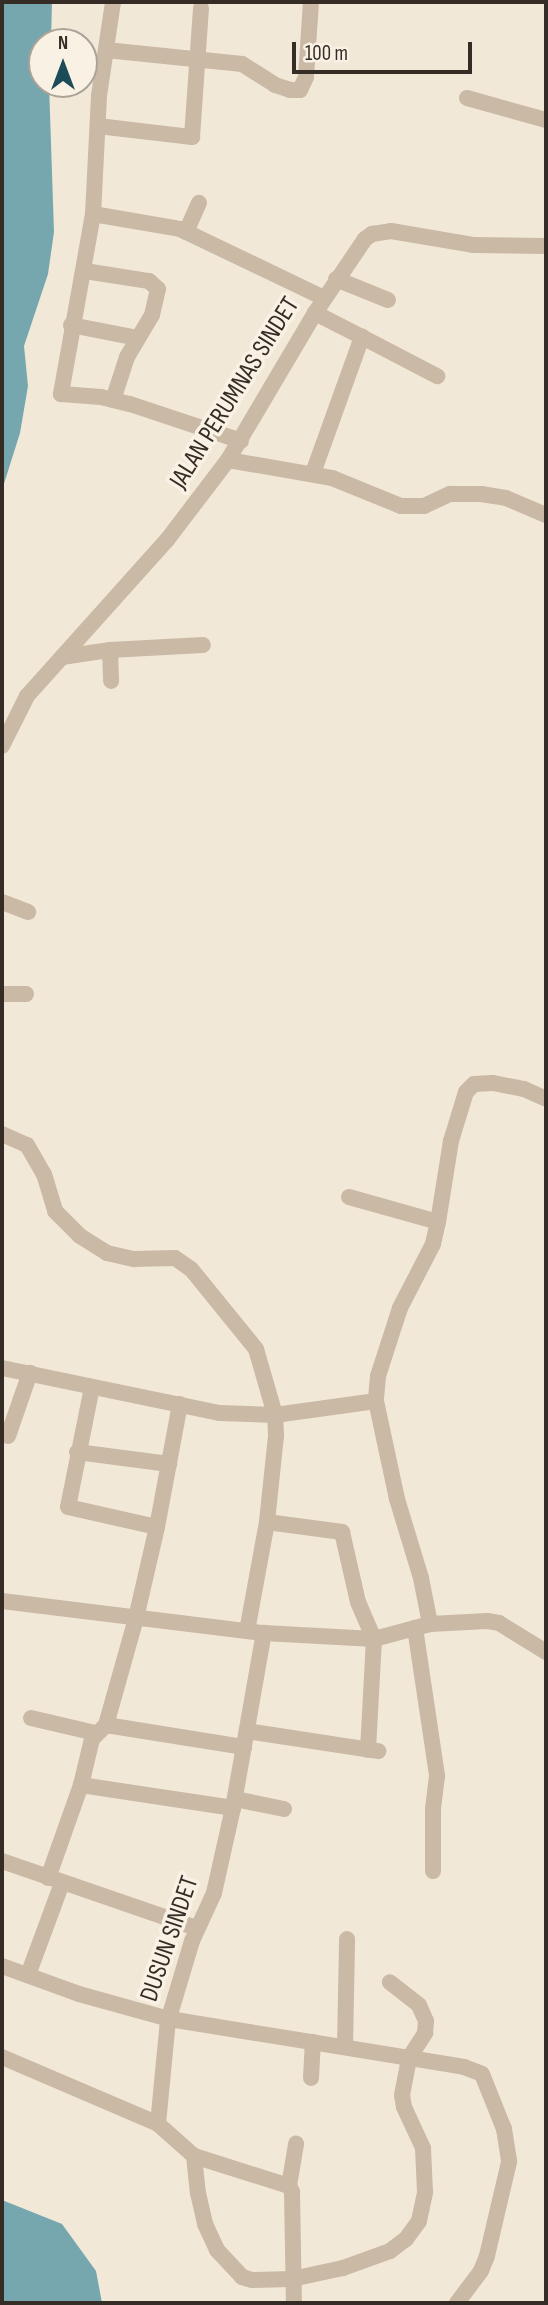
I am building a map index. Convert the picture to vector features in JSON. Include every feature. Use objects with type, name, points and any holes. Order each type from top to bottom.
[{"type":"street","points":[[113,2],[98,126],[93,214],[85,271],[71,325],[61,394],[113,400],[241,441]]},
{"type":"street","points":[[106,50],[242,64],[275,85],[300,90],[306,77],[310,2]]},
{"type":"street","points":[[98,126],[192,137],[201,8]]},
{"type":"street","points":[[467,98],[546,120]]},
{"type":"street","points":[[186,232],[199,202]]},
{"type":"street","points":[[93,214],[186,232],[324,298]]},
{"type":"street","name":"JALAN PERUMNAS SINDET","points":[[2,746],[19,707],[167,540],[228,460],[324,298],[365,239],[382,231],[472,245],[546,246]]},
{"type":"street","points":[[85,271],[155,284],[158,299],[121,371],[113,400]]},
{"type":"street","points":[[336,279],[388,300]]},
{"type":"street","points":[[315,313],[437,376]]},
{"type":"street","points":[[71,325],[137,338]]},
{"type":"street","points":[[313,473],[362,337]]},
{"type":"street","points":[[228,460],[313,473],[340,480],[401,506],[424,506],[450,494],[481,494],[506,498],[546,515]]},
{"type":"street","points":[[62,657],[110,650],[203,645]]},
{"type":"street","points":[[110,650],[111,681]]},
{"type":"street","points":[[2,902],[28,912]]},
{"type":"street","points":[[2,995],[26,994]]},
{"type":"street","points":[[433,1871],[433,1809],[437,1776],[421,1578],[397,1499],[376,1401],[378,1376],[400,1308],[433,1244],[452,1140],[466,1092],[474,1084],[493,1083],[524,1089],[546,1099]]},
{"type":"street","points":[[2,1134],[27,1144],[44,1174],[55,1211],[80,1236],[107,1253],[134,1259],[157,1256],[174,1258],[191,1269],[257,1349],[275,1415],[276,1436],[267,1522],[247,1632]]},
{"type":"street","points":[[349,1197],[438,1222]]},
{"type":"street","points":[[2,1368],[219,1413],[275,1415],[376,1401]]},
{"type":"street","points":[[8,1436],[30,1373]]},
{"type":"street","points":[[92,1387],[77,1452],[69,1508],[157,1527]]},
{"type":"street","points":[[28,1975],[81,1785],[136,1618],[157,1527],[180,1404]]},
{"type":"street","points":[[77,1452],[169,1464]]},
{"type":"street","points":[[31,1718],[100,1729],[373,1751],[374,1639],[358,1602],[342,1532],[267,1522]]},
{"type":"street","points":[[2,1601],[247,1632],[374,1639],[423,1626],[499,1623],[546,1652]]},
{"type":"street","name":"DUSUN SINDET","points":[[158,2124],[169,2019],[197,1928],[214,1893],[234,1804],[264,1633]]},
{"type":"street","points":[[81,1785],[284,1809]]},
{"type":"street","points":[[2,1861],[197,1928]]},
{"type":"street","points":[[345,2047],[347,1939]]},
{"type":"street","points":[[2,1966],[169,2019],[464,2067],[482,2074],[504,2129],[509,2162],[487,2256],[481,2271],[457,2303]]},
{"type":"street","points":[[194,2156],[205,2224],[217,2250],[242,2277],[252,2280],[292,2279],[343,2268],[390,2251],[414,2232],[425,2192],[423,2148],[404,2107],[402,2095],[410,2058],[425,2034],[426,2021],[419,2005],[390,1982]]},
{"type":"street","points":[[311,2078],[313,2042]]},
{"type":"street","points":[[2,2057],[158,2124],[194,2156],[289,2186]]},
{"type":"street","points":[[294,2303],[292,2192],[289,2186],[296,2144]]},
{"type":"water","points":[[2,2],[52,2],[51,28],[28,28],[28,98],[49,98],[54,232],[48,274],[24,346],[28,386],[20,433],[2,490]]},
{"type":"water","points":[[2,2200],[62,2224],[96,2271],[102,2303],[2,2303]]}]
